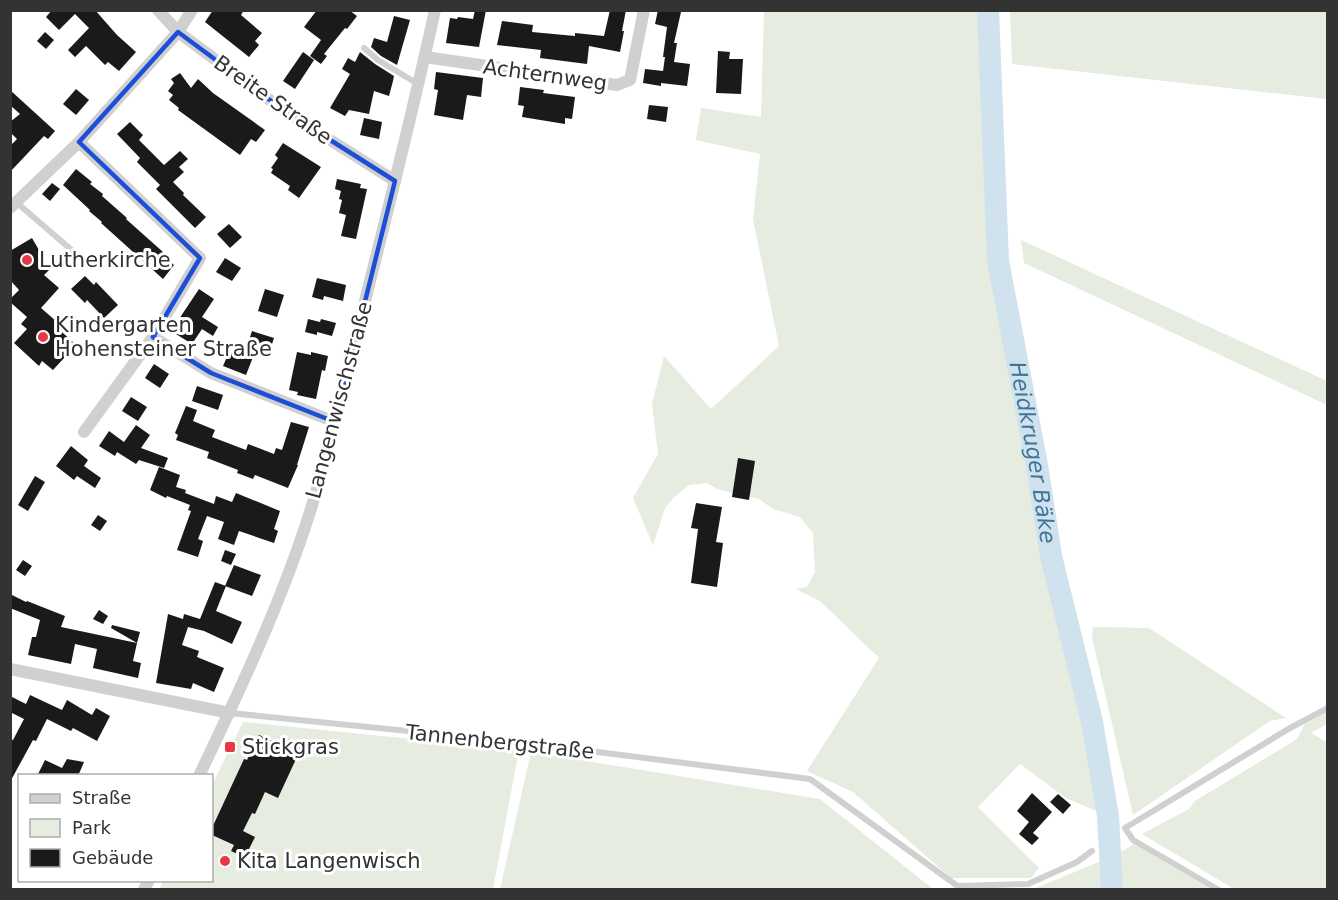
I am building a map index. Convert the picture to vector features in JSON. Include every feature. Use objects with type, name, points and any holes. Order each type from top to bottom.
[{"type":"street","name":"Breite Straße","points":[[158,10],[178,32],[286,112],[395,181]]},
{"type":"street","points":[[13,205],[79,142],[178,32],[192,10]]},
{"type":"street","name":"Langenwischstraße","points":[[200,774],[230,713],[271,618],[325,460],[435,10]]},
{"type":"street","name":"Achternweg","points":[[425,57],[617,85],[630,80],[644,10]]},
{"type":"street","points":[[79,142],[200,258],[153,337],[84,432]]},
{"type":"street","points":[[153,337],[211,373],[335,422]]},
{"type":"street","name":"Tannenbergstraße","points":[[10,669],[230,713]]},
{"type":"lane","points":[[364,48],[378,60],[418,84]]},
{"type":"lane","points":[[13,205],[82,259]]},
{"type":"lane","points":[[1219,890],[1133,840],[1125,828],[1290,728],[1328,708]]},
{"type":"lane","name":"Tannenbergstraße","points":[[230,713],[526,743],[810,779],[960,888],[1028,884],[1077,862],[1092,851]]},
{"type":"highlighted area","points":[[178,32],[286,112],[395,181],[335,422],[211,373],[153,337],[200,258],[79,142]]},
{"type":"green space","points":[[764,11],[987,11],[997,261],[1050,558],[1091,724],[1108,816],[1066,798],[1020,764],[978,807],[1039,868],[1031,878],[951,878],[853,792],[807,771],[879,658],[820,601],[796,589],[807,587],[815,572],[813,533],[800,517],[773,509],[759,499],[717,489],[707,483],[689,485],[665,508],[653,545],[633,498],[658,454],[652,404],[664,356],[711,409],[779,346],[753,219],[760,154],[696,140],[701,108],[761,117]]},
{"type":"green space","points":[[1010,11],[1327,11],[1327,99],[1012,64]]},
{"type":"green space","points":[[1021,240],[1327,381],[1327,405],[1024,263]]},
{"type":"green space","points":[[1093,627],[1149,628],[1286,718],[1270,721],[1133,815],[1092,637]]},
{"type":"green space","points":[[1327,712],[1327,724],[1311,733],[1327,742],[1327,889],[1234,889],[1142,834],[1189,809],[1195,801],[1297,739],[1304,725]]},
{"type":"green space","points":[[243,722],[519,750],[493,889],[159,890],[163,882],[213,882],[213,783]]},
{"type":"green space","points":[[531,752],[820,799],[933,889],[500,889]]},
{"type":"green space","points":[[1134,844],[1211,889],[1116,889],[1114,856]]},
{"type":"green space","points":[[1108,858],[1110,889],[1027,889],[1036,888]]},
{"type":"building","points":[[52,10],[95,10],[136,52],[119,71],[108,62],[105,65],[86,46],[75,57],[68,50],[89,28],[75,14],[59,30],[46,17]]},
{"type":"building","points":[[213,10],[244,10],[241,15],[262,33],[255,41],[259,45],[249,57],[205,22]]},
{"type":"building","points":[[317,10],[349,10],[357,16],[324,54],[327,56],[321,64],[310,56],[321,40],[304,27]]},
{"type":"building","points":[[475,10],[486,10],[479,47],[446,43],[450,18],[473,19]]},
{"type":"building","points":[[610,10],[626,10],[620,52],[589,46],[587,64],[540,58],[541,50],[497,45],[502,21],[533,25],[532,32],[604,36]]},
{"type":"building","points":[[658,10],[681,12],[674,43],[677,43],[674,62],[690,64],[687,86],[643,83],[645,69],[663,71],[667,27],[655,24]]},
{"type":"building","points":[[394,16],[410,20],[397,65],[371,47],[374,38],[387,42]]},
{"type":"building","points":[[45,32],[54,40],[46,49],[37,41]]},
{"type":"building","points":[[718,51],[730,52],[729,59],[743,59],[741,94],[716,93]]},
{"type":"building","points":[[303,52],[314,60],[295,89],[283,81]]},
{"type":"building","points":[[360,52],[394,76],[393,81],[389,96],[374,91],[369,114],[349,110],[345,116],[330,108],[350,74],[342,69],[348,58],[355,62]]},
{"type":"building","points":[[436,72],[483,78],[481,97],[467,95],[463,120],[434,115],[438,90],[434,89]]},
{"type":"building","points":[[180,73],[191,88],[198,79],[213,93],[265,130],[256,142],[251,139],[240,155],[178,110],[179,108],[169,100],[173,95],[168,91],[174,83],[171,79]]},
{"type":"building","points":[[520,87],[575,97],[572,119],[565,118],[565,124],[522,117],[524,106],[518,105]]},
{"type":"building","points":[[76,89],[89,100],[76,115],[63,104]]},
{"type":"building","points":[[10,90],[55,131],[48,139],[44,136],[10,172],[10,146],[17,139],[10,132],[10,122],[20,114],[10,105]]},
{"type":"building","points":[[649,105],[668,107],[666,122],[647,119]]},
{"type":"building","points":[[364,118],[382,122],[379,139],[360,135]]},
{"type":"building","points":[[130,122],[143,135],[139,140],[164,165],[180,151],[188,159],[179,167],[184,172],[173,182],[206,217],[195,228],[156,189],[160,185],[137,162],[140,158],[117,134]]},
{"type":"building","points":[[283,143],[321,167],[299,198],[288,190],[290,186],[271,173],[273,169],[271,168],[278,158],[275,155]]},
{"type":"building","points":[[76,169],[92,182],[90,184],[103,194],[102,196],[174,265],[163,279],[63,185]]},
{"type":"building","points":[[337,179],[361,184],[360,188],[367,189],[356,239],[341,236],[346,215],[339,213],[342,200],[339,199],[341,191],[335,189]]},
{"type":"building","points":[[52,183],[60,189],[50,201],[42,194]]},
{"type":"building","points":[[229,224],[242,237],[230,248],[217,234]]},
{"type":"building","points":[[32,238],[50,269],[44,275],[59,288],[41,308],[64,328],[61,331],[76,345],[53,370],[42,361],[39,366],[14,343],[27,329],[21,324],[27,317],[10,302],[19,290],[10,280],[10,251]]},
{"type":"building","points":[[225,258],[241,268],[232,281],[216,272]]},
{"type":"building","points":[[85,276],[94,285],[96,282],[118,305],[104,318],[87,300],[85,303],[71,289]]},
{"type":"building","points":[[317,278],[346,285],[343,301],[324,296],[323,300],[312,297]]},
{"type":"building","points":[[199,289],[214,299],[202,317],[218,327],[213,336],[202,329],[192,344],[171,331]]},
{"type":"building","points":[[265,289],[284,295],[277,317],[258,311]]},
{"type":"building","points":[[308,319],[320,322],[321,319],[336,323],[332,336],[305,332]]},
{"type":"building","points":[[252,331],[274,338],[268,356],[255,352],[246,375],[223,366],[229,352],[243,358]]},
{"type":"building","points":[[297,352],[328,356],[325,371],[322,370],[316,399],[297,395],[298,392],[289,390]]},
{"type":"building","points":[[154,364],[169,374],[160,388],[145,378]]},
{"type":"building","points":[[197,386],[223,395],[218,410],[192,401]]},
{"type":"building","points":[[131,397],[147,407],[138,421],[122,411]]},
{"type":"building","points":[[186,406],[197,410],[193,421],[215,430],[212,437],[246,450],[248,444],[274,454],[276,448],[282,450],[291,422],[309,427],[298,465],[288,488],[255,475],[253,479],[237,473],[238,470],[207,458],[209,452],[176,440],[178,435],[175,433]]},
{"type":"building","points":[[136,425],[150,435],[141,448],[168,458],[164,468],[139,460],[136,464],[117,452],[115,456],[99,446],[109,431],[124,442]]},
{"type":"building","points":[[71,446],[88,460],[84,466],[101,478],[95,488],[77,476],[74,480],[56,466]]},
{"type":"building","points":[[738,458],[755,461],[749,500],[732,497]]},
{"type":"building","points":[[159,467],[180,475],[176,487],[186,490],[185,493],[214,504],[216,496],[232,502],[236,493],[280,511],[274,529],[278,531],[274,543],[239,531],[234,545],[218,539],[224,522],[207,516],[198,539],[203,541],[198,557],[177,550],[191,511],[188,510],[190,505],[167,496],[166,498],[150,490]]},
{"type":"building","points":[[35,476],[45,482],[28,511],[18,505]]},
{"type":"building","points":[[696,503],[722,507],[716,542],[723,543],[717,587],[691,583],[698,529],[691,528]]},
{"type":"building","points":[[98,515],[107,521],[100,531],[91,525]]},
{"type":"building","points":[[225,550],[236,554],[231,565],[221,561]]},
{"type":"building","points":[[23,560],[32,566],[25,576],[16,570]]},
{"type":"building","points":[[234,565],[261,575],[252,596],[225,586]]},
{"type":"building","points":[[215,582],[226,586],[216,611],[242,622],[232,644],[204,631],[188,627],[182,645],[199,651],[197,657],[224,668],[214,692],[193,683],[191,689],[156,683],[168,614],[183,619],[184,614],[200,619]]},
{"type":"building","points":[[10,594],[65,616],[61,627],[137,643],[133,661],[141,663],[138,678],[93,668],[97,649],[75,644],[71,664],[28,655],[32,637],[36,637],[40,620],[10,608]]},
{"type":"building","points":[[99,610],[108,616],[103,624],[93,619]]},
{"type":"building","points":[[112,625],[140,632],[137,643],[111,628]]},
{"type":"building","points":[[30,695],[62,710],[67,700],[92,715],[96,708],[110,716],[97,741],[73,728],[71,731],[47,719],[10,782],[10,739],[13,740],[24,719],[10,712],[10,696],[26,704]]},
{"type":"building","points":[[259,735],[280,745],[283,737],[302,746],[278,798],[265,792],[255,814],[252,813],[243,831],[255,837],[248,851],[245,850],[242,856],[231,851],[234,845],[213,835],[213,826],[244,759],[247,760]]},
{"type":"building","points":[[67,759],[84,762],[79,774],[38,774],[45,760],[62,768]]},
{"type":"building","points":[[1032,793],[1052,812],[1033,833],[1039,838],[1032,845],[1019,834],[1029,822],[1017,811]]},
{"type":"building","points":[[1058,794],[1071,805],[1063,814],[1050,802]]},
{"type":"waterway","name":"Heidkruger Bäke","points":[[988,10],[998,261],[1037,465],[1051,556],[1092,722],[1108,816],[1112,890]]},
{"type":"place","name":"Lutherkirche","points":[[27,260]]},
{"type":"place","name":"Kindergarten Hohensteiner Straße","points":[[43,337]]},
{"type":"place","name":"Stickgras","points":[[230,747]]},
{"type":"place","name":"Kita Langenwisch","points":[[225,861]]}]
